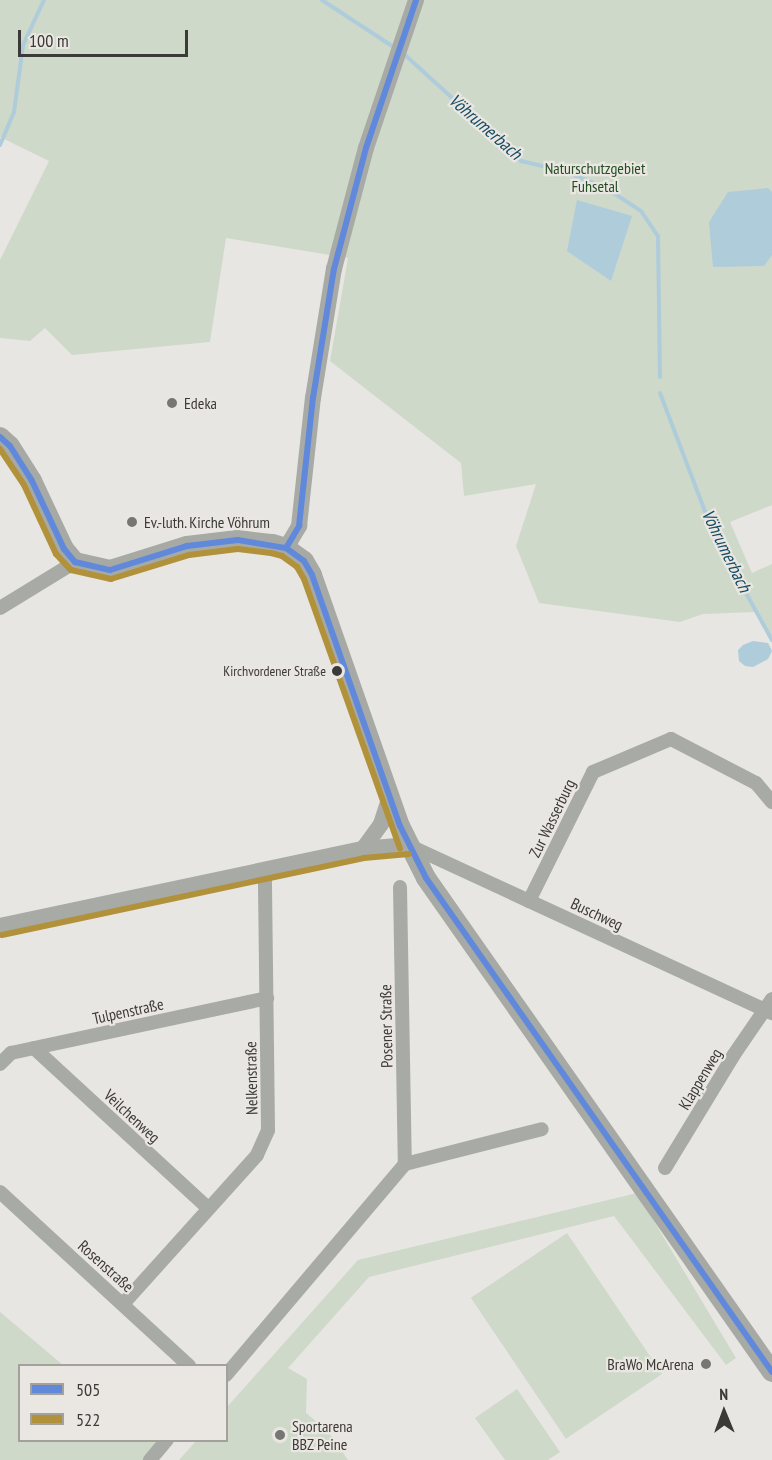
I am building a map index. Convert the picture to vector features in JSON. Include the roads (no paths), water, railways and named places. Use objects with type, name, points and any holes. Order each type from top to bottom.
[{"type":"main road","points":[[0,437],[10,446],[32,480],[64,549],[75,562],[110,570],[187,546],[216,541],[259,542],[286,548],[303,561],[312,575],[408,845],[445,907],[743,1327],[772,1372]]},
{"type":"street","points":[[286,548],[299,526],[313,398],[334,269],[366,148],[416,0]]},
{"type":"street","points":[[0,608],[75,562]]},
{"type":"street","name":"Zur Wasserburg","points":[[529,901],[593,772],[671,739],[756,783],[772,802]]},
{"type":"street","points":[[363,849],[381,824],[390,796]]},
{"type":"street","points":[[0,926],[363,849],[408,845]]},
{"type":"street","name":"Buschweg","points":[[408,845],[769,1007]]},
{"type":"street","name":"Nelkenstraße","points":[[123,1304],[207,1207],[257,1155],[268,1130],[265,870]]},
{"type":"street","name":"Posener Straße","points":[[400,887],[405,1164]]},
{"type":"street","name":"Tulpenstraße","points":[[0,1064],[11,1053],[267,998]]},
{"type":"street","name":"Klappenweg","points":[[665,1168],[769,1007]]},
{"type":"street","name":"Veilchenweg","points":[[34,1048],[207,1207]]},
{"type":"street","points":[[228,1373],[405,1164],[542,1129]]},
{"type":"street","name":"Rosenstraße","points":[[0,1192],[188,1364]]},
{"type":"street","points":[[150,1460],[165,1442]]},
{"type":"water","points":[[768,188],[772,192],[772,255],[764,266],[713,267],[709,222],[728,192]]},
{"type":"water","points":[[577,200],[632,216],[611,281],[567,251]]},
{"type":"water","points":[[753,641],[768,643],[772,651],[768,659],[753,667],[745,666],[739,661],[738,650]]},
{"type":"waterway","points":[[0,145],[14,112],[23,45],[44,0]]},
{"type":"waterway","name":"Vöhrumerbach","points":[[322,0],[395,48]]},
{"type":"waterway","name":"Vöhrumerbach","points":[[404,54],[521,161],[564,171],[606,188],[641,211],[658,236],[660,377]]},
{"type":"waterway","name":"Vöhrumerbach","points":[[660,393],[714,535],[772,640]]},
{"type":"place","name":"Edeka","points":[[172,403]]},
{"type":"place","name":"Ev.-luth. Kirche Vöhrum","points":[[132,522]]},
{"type":"place","name":"Kirchvordener Straße","points":[[337,671]]},
{"type":"place","name":"BraWo McArena","points":[[706,1364]]},
{"type":"place","name":"Sportarena BBZ Peine","points":[[280,1435]]},
{"type":"park label","name":"Naturschutzgebiet Fuhsetal","points":[[595,177]]}]
